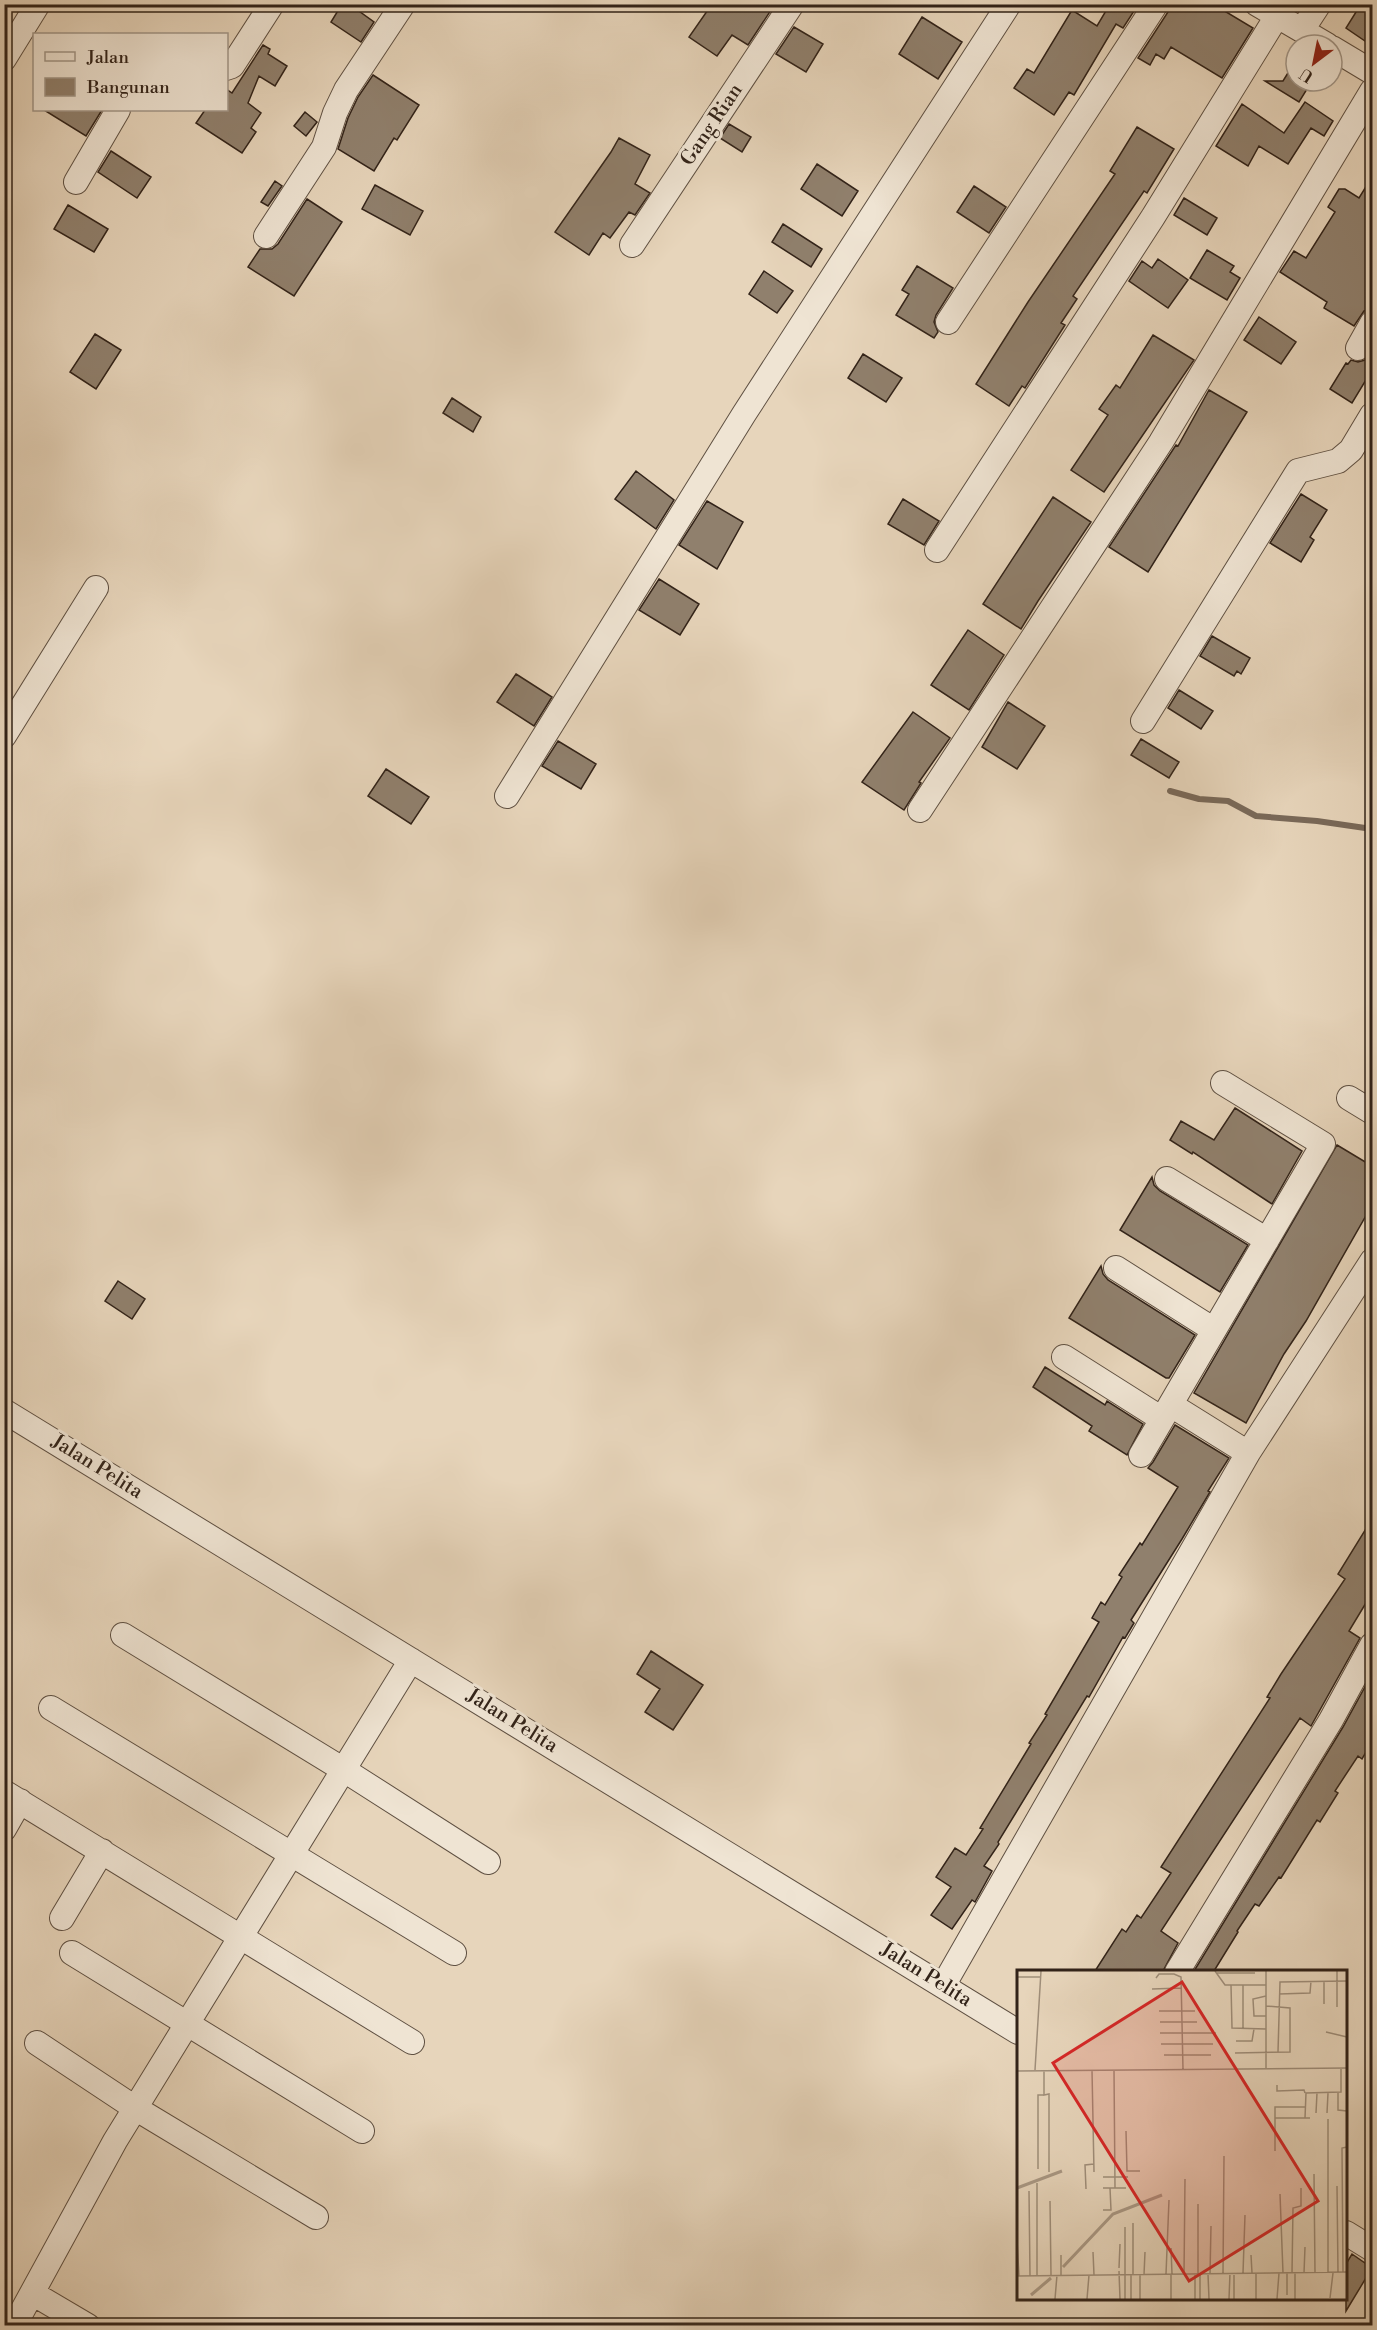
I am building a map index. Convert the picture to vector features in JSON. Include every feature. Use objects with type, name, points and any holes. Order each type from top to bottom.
[{"type":"street","points":[[4,59],[38,4]]},
{"type":"street","points":[[228,67],[232,66],[272,4]]},
{"type":"street","points":[[266,236],[324,147],[334,113],[346,90],[403,4]]},
{"type":"street","name":"Gang Rian","points":[[632,245],[792,4]]},
{"type":"street","points":[[507,796],[744,414],[1009,4]]},
{"type":"street","points":[[948,322],[1156,4]]},
{"type":"street","points":[[1302,30],[1319,4]]},
{"type":"street","points":[[937,550],[1159,208],[1267,10],[1307,33]]},
{"type":"street","points":[[1344,55],[1372,72]]},
{"type":"street","points":[[920,810],[1161,442],[1372,91]]},
{"type":"street","points":[[76,182],[117,111]]},
{"type":"street","points":[[1358,348],[1372,323]]},
{"type":"street","points":[[1143,721],[1298,471],[1338,460],[1351,450],[1372,415]]},
{"type":"street","points":[[4,736],[96,588]]},
{"type":"street","points":[[1141,1455],[1323,1144],[1223,1083]]},
{"type":"street","points":[[1349,1098],[1372,1112]]},
{"type":"street","points":[[1167,1179],[1267,1240]]},
{"type":"street","points":[[943,1986],[1248,1453],[1372,1261]]},
{"type":"street","points":[[1116,1269],[1214,1330]]},
{"type":"street","points":[[1064,1357],[1248,1453]]},
{"type":"street","name":"Jalan Pelita","points":[[4,1411],[1017,2031]]},
{"type":"street","points":[[123,1635],[344,1770],[488,1862]]},
{"type":"street","points":[[1178,1970],[1330,1720],[1372,1645]]},
{"type":"street","points":[[14,2325],[135,2108],[411,1660]]},
{"type":"street","points":[[51,1708],[454,1953]]},
{"type":"street","points":[[4,1829],[12,1797],[412,2042]]},
{"type":"street","points":[[62,1918],[102,1851]]},
{"type":"street","points":[[72,1953],[362,2131]]},
{"type":"street","points":[[37,2043],[135,2108],[316,2217]]},
{"type":"street","points":[[1347,2234],[1372,2249]]},
{"type":"street","points":[[32,2293],[88,2325]]},
{"type":"building","points":[[342,4],[349,4],[374,22],[361,42],[331,22]]},
{"type":"building","points":[[712,4],[775,4],[748,45],[732,35],[717,56],[689,37]]},
{"type":"building","points":[[1110,4],[1131,4],[1136,8],[1123,28],[1116,24],[1074,95],[1069,92],[1054,115],[1014,88],[1027,69],[1034,73],[1072,10],[1097,26]]},
{"type":"building","points":[[1170,4],[1213,4],[1253,28],[1222,78],[1171,47],[1164,59],[1156,54],[1150,65],[1138,58],[1168,12]]},
{"type":"building","points":[[1361,4],[1372,4],[1372,30],[1365,41],[1346,28]]},
{"type":"building","points":[[922,17],[962,42],[938,79],[899,54]]},
{"type":"building","points":[[794,27],[823,44],[806,72],[776,54]]},
{"type":"building","points":[[263,45],[270,49],[268,54],[287,66],[275,86],[259,76],[248,103],[261,113],[251,128],[256,132],[242,153],[196,123],[204,111],[228,111],[228,90],[232,93]]},
{"type":"building","points":[[373,75],[419,105],[397,140],[394,138],[374,171],[338,149],[348,118],[358,97]]},
{"type":"building","points":[[1284,79],[1284,93],[1265,81]]},
{"type":"building","points":[[1284,93],[1305,93],[1299,102]]},
{"type":"building","points":[[1305,102],[1333,121],[1324,136],[1311,128],[1288,164],[1259,146],[1248,166],[1216,146],[1242,104],[1284,133]]},
{"type":"building","points":[[46,111],[101,111],[86,136]]},
{"type":"building","points":[[305,112],[317,122],[306,136],[294,126]]},
{"type":"building","points":[[729,124],[751,137],[742,152],[720,138]]},
{"type":"building","points":[[1137,127],[1174,149],[1147,193],[1144,191],[1073,296],[1077,299],[1061,323],[1065,325],[1025,388],[1022,386],[1009,406],[976,384],[1028,302],[1115,174],[1110,171]]},
{"type":"building","points":[[619,138],[650,155],[635,184],[650,193],[635,215],[629,212],[610,238],[603,233],[589,255],[555,232]]},
{"type":"building","points":[[111,151],[151,177],[137,198],[98,172]]},
{"type":"building","points":[[817,164],[858,191],[842,216],[801,189]]},
{"type":"building","points":[[1372,177],[1372,309],[1364,311],[1354,326],[1324,308],[1327,302],[1280,272],[1294,251],[1306,258],[1335,212],[1328,207],[1339,189],[1345,189],[1359,198]]},
{"type":"building","points":[[275,181],[282,186],[268,206],[261,202]]},
{"type":"building","points":[[375,185],[423,211],[410,235],[362,209]]},
{"type":"building","points":[[974,186],[1006,207],[989,233],[957,212]]},
{"type":"building","points":[[1184,198],[1217,218],[1207,235],[1174,215]]},
{"type":"building","points":[[307,199],[342,222],[294,296],[248,267],[260,249],[272,249],[278,244]]},
{"type":"building","points":[[68,205],[108,229],[94,252],[54,229]]},
{"type":"building","points":[[783,224],[822,249],[811,267],[772,242]]},
{"type":"building","points":[[1207,250],[1234,266],[1230,272],[1240,278],[1227,300],[1190,278]]},
{"type":"building","points":[[1158,259],[1188,280],[1168,308],[1129,281],[1142,261],[1152,268]]},
{"type":"building","points":[[917,266],[953,288],[936,315],[934,322],[938,332],[934,338],[896,315],[909,294],[902,290]]},
{"type":"building","points":[[764,271],[793,291],[777,313],[749,294]]},
{"type":"building","points":[[1259,317],[1296,342],[1281,364],[1244,340]]},
{"type":"building","points":[[95,334],[121,350],[96,389],[70,372]]},
{"type":"building","points":[[1153,335],[1194,360],[1104,492],[1071,470],[1108,415],[1099,409],[1116,385],[1120,388]]},
{"type":"building","points":[[1372,351],[1372,370],[1352,403],[1330,389],[1346,363],[1348,364],[1351,360],[1358,362],[1365,360]]},
{"type":"building","points":[[863,354],[902,378],[886,402],[848,378]]},
{"type":"building","points":[[1209,390],[1247,412],[1148,572],[1109,547],[1176,445],[1178,446]]},
{"type":"building","points":[[452,398],[481,417],[473,432],[443,413]]},
{"type":"building","points":[[636,471],[674,500],[656,529],[615,499]]},
{"type":"building","points":[[1301,494],[1327,510],[1310,537],[1314,540],[1301,562],[1270,543]]},
{"type":"building","points":[[1053,497],[1091,522],[1021,629],[983,604]]},
{"type":"building","points":[[903,499],[939,521],[924,545],[888,524]]},
{"type":"building","points":[[707,501],[743,522],[717,569],[679,545]]},
{"type":"building","points":[[659,579],[699,604],[680,635],[639,610]]},
{"type":"building","points":[[968,630],[1004,655],[969,710],[931,685]]},
{"type":"building","points":[[1212,636],[1250,658],[1241,674],[1237,671],[1234,676],[1200,656]]},
{"type":"building","points":[[516,674],[552,697],[534,726],[497,702]]},
{"type":"building","points":[[1179,690],[1213,711],[1201,729],[1168,708]]},
{"type":"building","points":[[1008,702],[1045,726],[1017,769],[982,747]]},
{"type":"building","points":[[913,712],[950,738],[919,782],[921,783],[904,810],[862,782]]},
{"type":"building","points":[[1141,739],[1179,762],[1169,778],[1131,755]]},
{"type":"building","points":[[558,741],[596,764],[581,789],[542,766]]},
{"type":"building","points":[[386,769],[429,797],[411,824],[368,796]]},
{"type":"building","points":[[1235,1108],[1302,1151],[1272,1204],[1193,1152],[1192,1154],[1170,1140],[1181,1121],[1214,1140]]},
{"type":"building","points":[[1337,1145],[1372,1166],[1372,1205],[1246,1423],[1194,1393]]},
{"type":"building","points":[[1152,1177],[1154,1185],[1160,1191],[1248,1245],[1220,1292],[1120,1230]]},
{"type":"building","points":[[1101,1266],[1108,1280],[1195,1335],[1169,1378],[1069,1318]]},
{"type":"building","points":[[118,1281],[145,1299],[132,1319],[105,1301]]},
{"type":"building","points":[[1045,1367],[1105,1405],[1107,1401],[1143,1424],[1127,1455],[1089,1431],[1092,1426],[1033,1387]]},
{"type":"building","points":[[1175,1425],[1229,1458],[1131,1620],[1134,1623],[1125,1638],[1123,1637],[1089,1697],[1087,1696],[984,1866],[992,1871],[975,1902],[972,1900],[952,1929],[931,1915],[951,1887],[936,1877],[955,1848],[966,1855],[983,1829],[980,1828],[1031,1744],[1029,1743],[1047,1715],[1045,1714],[1099,1622],[1092,1618],[1101,1602],[1105,1605],[1122,1577],[1119,1575],[1140,1543],[1142,1545],[1178,1487],[1148,1468]]},
{"type":"building","points":[[1372,1519],[1372,1593],[1349,1631],[1360,1638],[1311,1726],[1300,1718],[1161,1931],[1178,1943],[1164,1970],[1096,1970],[1122,1929],[1126,1932],[1137,1915],[1141,1918],[1171,1873],[1161,1867],[1270,1698],[1267,1697],[1281,1674],[1345,1579],[1338,1574]]},
{"type":"building","points":[[651,1651],[703,1685],[673,1730],[645,1712],[660,1689],[637,1674]]},
{"type":"building","points":[[1372,1674],[1372,1742],[1362,1759],[1358,1756],[1335,1791],[1338,1793],[1320,1822],[1317,1820],[1281,1878],[1279,1877],[1259,1906],[1255,1904],[1215,1970],[1195,1970],[1343,1727]]},
{"type":"building","points":[[1352,2254],[1372,2268],[1346,2311],[1347,2300],[1347,2262]]},
{"type":"waterway","points":[[1170,791],[1199,799],[1228,801],[1256,816],[1317,821],[1372,829]]}]
